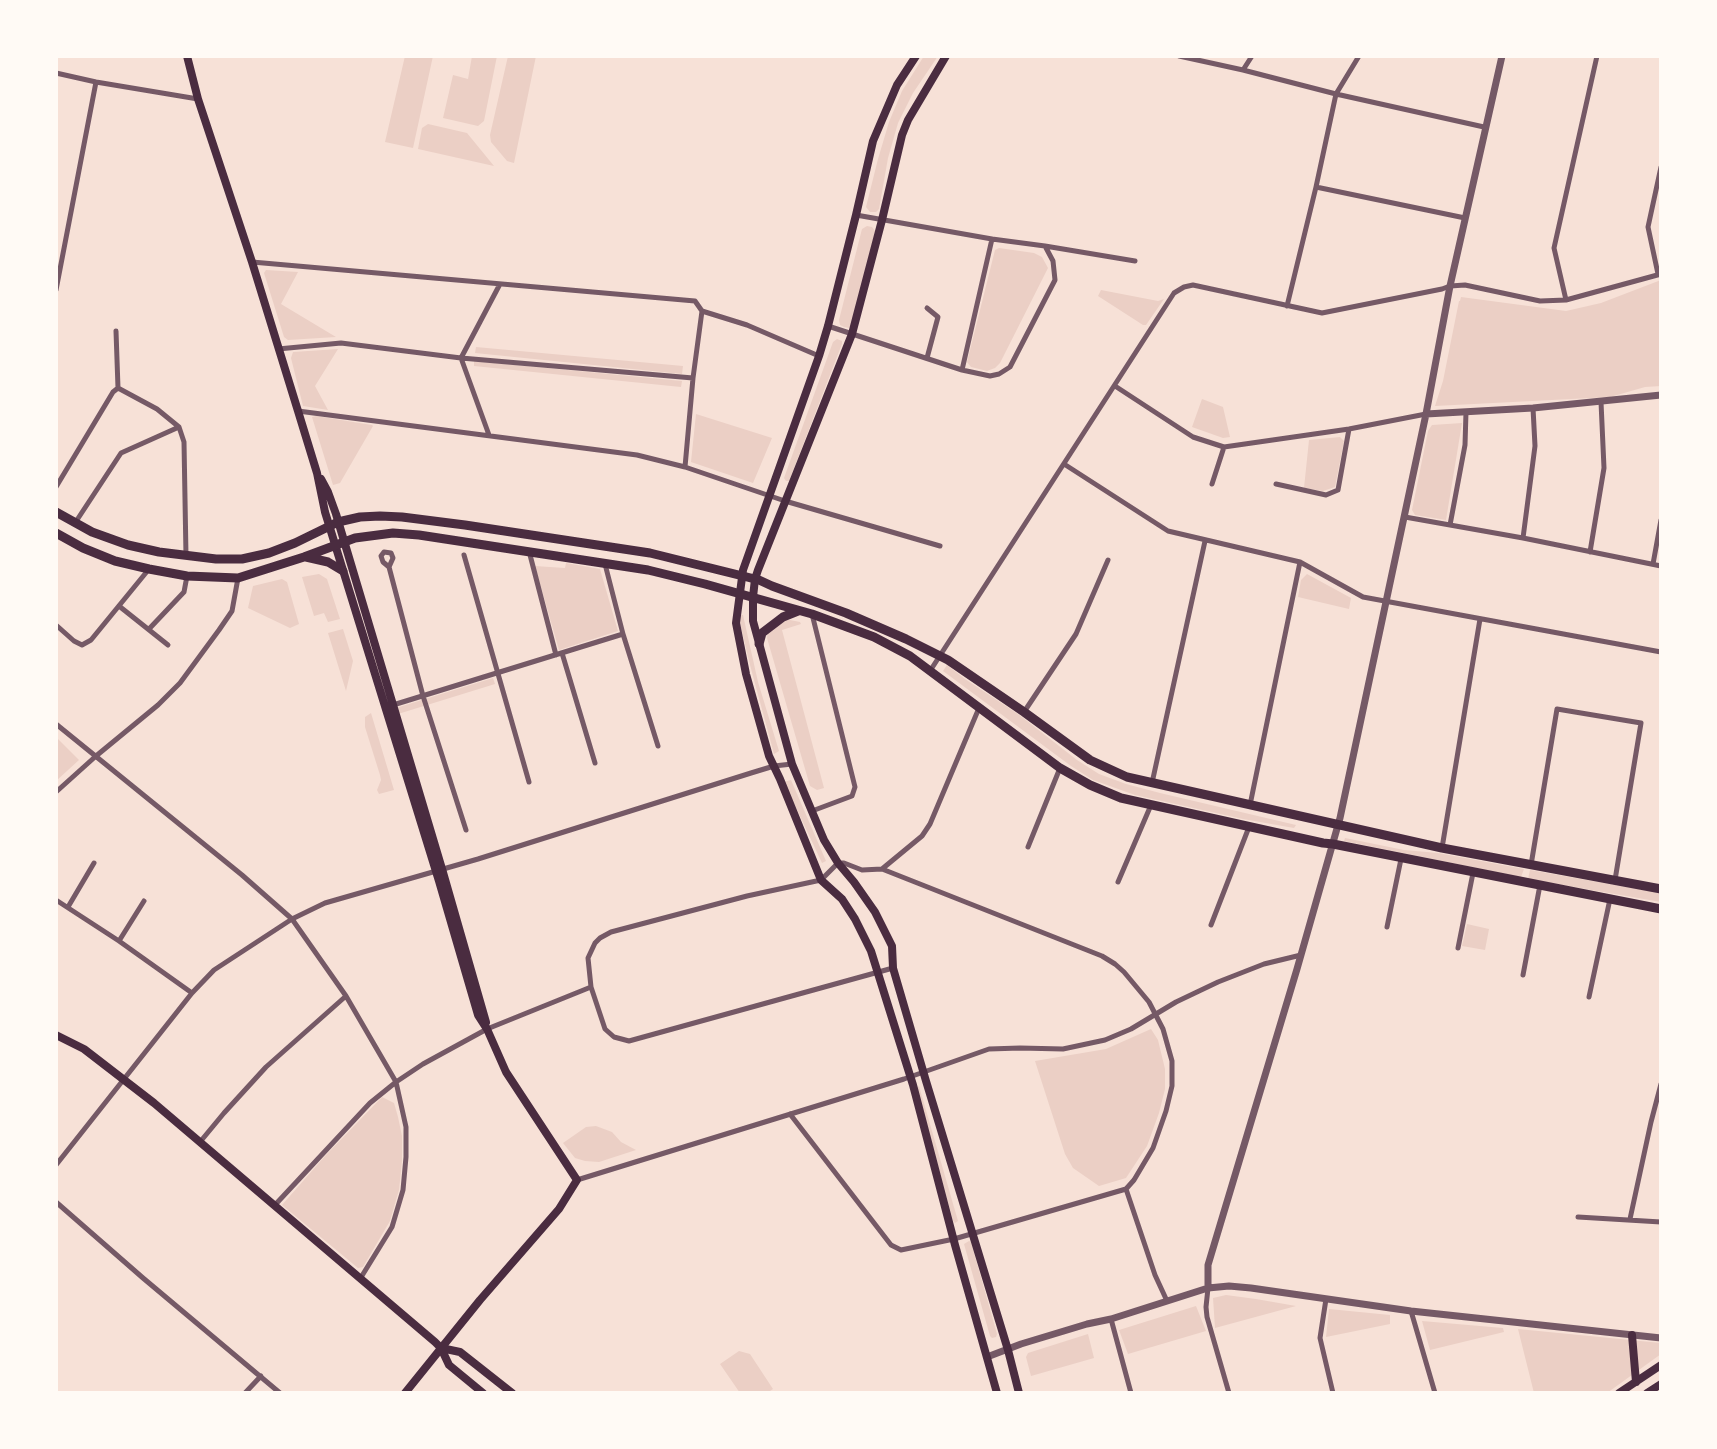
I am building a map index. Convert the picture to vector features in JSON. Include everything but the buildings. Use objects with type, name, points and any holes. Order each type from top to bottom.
[{"type":"main road","points":[[187,56],[198,99],[317,473],[328,492],[334,524],[393,705],[481,1014],[506,1072],[577,1180],[559,1209],[405,1393]]},
{"type":"main road","points":[[916,56],[897,85],[873,141],[828,326],[742,576],[736,623],[743,662],[769,756],[821,880],[842,899],[871,950],[910,1076],[997,1393]]},
{"type":"main road","points":[[946,56],[905,127],[852,334],[755,579],[753,621],[792,764],[824,840],[880,920],[892,946],[893,968],[1019,1393]]},
{"type":"main road","points":[[56,512],[92,532],[128,545],[186,556],[229,559],[282,549],[334,524],[360,517],[391,516],[650,553],[755,579],[906,639],[947,660],[1102,767],[1127,777],[1442,848],[1661,888]]},
{"type":"main road","points":[[56,533],[98,555],[187,576],[238,578],[340,543],[380,534],[406,533],[648,570],[812,614],[874,637],[910,656],[1060,768],[1121,798],[1323,844],[1661,909]]},
{"type":"main road","points":[[340,543],[343,571],[439,870]]},
{"type":"main road","points":[[304,557],[328,562],[343,571]]},
{"type":"main road","points":[[759,644],[762,633],[783,617],[799,611]]},
{"type":"main road","points":[[56,1035],[84,1049],[154,1103],[441,1348],[449,1365],[483,1393]]},
{"type":"main road","points":[[1632,1335],[1636,1382]]},
{"type":"main road","points":[[441,1348],[460,1352],[512,1393]]},
{"type":"main road","points":[[1619,1393],[1661,1365]]},
{"type":"main road","points":[[1647,1393],[1661,1384]]},
{"type":"street","points":[[1179,56],[1485,127]]},
{"type":"street","points":[[1243,70],[1252,56]]},
{"type":"street","points":[[1287,306],[1336,94],[1359,56]]},
{"type":"street","points":[[1229,1393],[1207,1317],[1208,1265],[1338,826],[1405,517],[1450,286],[1502,56]]},
{"type":"street","points":[[1566,300],[1554,248],[1597,56]]},
{"type":"street","points":[[56,73],[198,99]]},
{"type":"street","points":[[56,290],[96,82]]},
{"type":"street","points":[[930,671],[1174,293],[1193,285],[1322,313],[1465,285],[1541,301],[1566,300],[1660,274],[1648,227],[1661,167]]},
{"type":"street","points":[[1316,187],[1465,218]]},
{"type":"street","points":[[856,215],[1135,261]]},
{"type":"street","points":[[962,370],[992,239]]},
{"type":"street","points":[[828,326],[962,370],[990,376],[1003,372],[1010,367],[1055,280],[1054,261],[1045,246]]},
{"type":"street","points":[[252,262],[695,301],[702,311],[747,325],[819,356]]},
{"type":"street","points":[[489,435],[461,358],[500,284]]},
{"type":"street","points":[[927,308],[938,317],[927,358]]},
{"type":"street","points":[[685,467],[702,311]]},
{"type":"street","points":[[116,331],[118,388]]},
{"type":"street","points":[[278,349],[341,343],[461,358],[693,378]]},
{"type":"street","points":[[1115,386],[1193,437],[1224,447],[1349,429],[1426,414],[1532,408],[1661,395]]},
{"type":"street","points":[[118,388],[157,410],[179,427],[184,442],[186,556]]},
{"type":"street","points":[[56,487],[113,392],[118,388]]},
{"type":"street","points":[[1590,552],[1604,468],[1601,402]]},
{"type":"street","points":[[1523,538],[1535,446],[1532,408]]},
{"type":"street","points":[[298,411],[638,456],[685,467],[785,501],[940,546]]},
{"type":"street","points":[[1450,525],[1465,445],[1466,412]]},
{"type":"street","points":[[75,523],[121,453],[179,427]]},
{"type":"street","points":[[1276,484],[1326,495],[1338,490],[1349,429]]},
{"type":"street","points":[[1212,484],[1224,447]]},
{"type":"street","points":[[1064,464],[1168,531],[1300,562],[1363,597],[1661,652]]},
{"type":"street","points":[[1405,517],[1661,566]]},
{"type":"street","points":[[1653,564],[1661,520]]},
{"type":"street","points":[[1152,783],[1205,541]]},
{"type":"street","points":[[529,551],[594,763]]},
{"type":"street","points":[[464,555],[530,782]]},
{"type":"street","points":[[1024,712],[1076,634],[1108,560]]},
{"type":"street","points":[[605,562],[623,634],[658,746]]},
{"type":"street","points":[[1250,805],[1300,562]]},
{"type":"street","points":[[389,568],[423,696],[466,830]]},
{"type":"street","points":[[56,625],[82,645],[90,640],[149,569]]},
{"type":"street","points":[[149,629],[184,592],[187,576]]},
{"type":"street","points":[[56,792],[180,683],[232,611],[238,578]]},
{"type":"street","points":[[119,606],[168,645]]},
{"type":"street","points":[[812,614],[855,788],[852,796],[812,810]]},
{"type":"street","points":[[1442,848],[1480,620]]},
{"type":"street","points":[[393,705],[623,634]]},
{"type":"street","points":[[882,869],[909,848],[926,830],[979,708]]},
{"type":"street","points":[[1531,865],[1557,709],[1641,723],[1615,880]]},
{"type":"street","points":[[56,723],[292,919],[346,996],[396,1082],[406,1127],[403,1191],[392,1227],[360,1279]]},
{"type":"street","points":[[56,1165],[192,993],[214,970],[292,919],[325,904],[774,766],[792,764]]},
{"type":"street","points":[[1028,847],[1060,768]]},
{"type":"street","points":[[1118,882],[1151,805]]},
{"type":"street","points":[[1211,925],[1249,827]]},
{"type":"street","points":[[1387,927],[1401,859]]},
{"type":"street","points":[[68,907],[94,863]]},
{"type":"street","points":[[790,1114],[891,1245],[901,1250],[954,1239],[1126,1189],[1141,1170],[1153,1148],[1166,1111],[1172,1086],[1172,1072],[1170,1050],[1163,1029],[1133,981],[1102,956],[882,869],[862,870],[838,863],[821,880],[747,896],[605,934],[595,943],[588,958],[591,987],[605,1029],[614,1037],[629,1041],[893,968]]},
{"type":"street","points":[[1458,947],[1474,873]]},
{"type":"street","points":[[1523,975],[1540,886]]},
{"type":"street","points":[[1589,997],[1610,899]]},
{"type":"street","points":[[56,900],[192,993]]},
{"type":"street","points":[[119,941],[144,901]]},
{"type":"street","points":[[577,1180],[989,1049],[1048,1050],[1091,1044],[1118,1035],[1196,992],[1230,977],[1301,955]]},
{"type":"street","points":[[274,1206],[370,1103],[396,1082],[487,1029],[591,987]]},
{"type":"street","points":[[200,1142],[266,1067],[346,996]]},
{"type":"street","points":[[1630,1219],[1661,1084]]},
{"type":"street","points":[[1651,1122],[1661,1122]]},
{"type":"street","points":[[1126,1189],[1155,1275],[1167,1301]]},
{"type":"street","points":[[56,1202],[280,1393]]},
{"type":"street","points":[[1578,1217],[1661,1222]]},
{"type":"street","points":[[988,1357],[1021,1344],[1208,1288],[1240,1286],[1410,1311],[1661,1338]]},
{"type":"street","points":[[1326,1299],[1320,1338],[1333,1393]]},
{"type":"street","points":[[1410,1311],[1435,1393]]},
{"type":"street","points":[[1111,1319],[1131,1393]]},
{"type":"street","points":[[245,1393],[261,1376]]},
{"type":"shaded area","points":[[405,56],[433,56],[413,148],[385,142]]},
{"type":"shaded area","points":[[472,56],[497,56],[484,121],[478,126],[443,118],[453,75],[468,79]]},
{"type":"shaded area","points":[[508,56],[536,56],[514,163],[507,161],[491,142],[490,135]]},
{"type":"shaded area","points":[[924,56],[938,56],[913,93],[898,123],[888,158],[879,209],[870,212],[866,207],[889,122],[902,91]]},
{"type":"shaded area","points":[[428,124],[467,133],[494,166],[418,149],[422,128]]},
{"type":"shaded area","points":[[867,226],[875,231],[853,323],[849,328],[844,327],[839,320],[862,229]]},
{"type":"shaded area","points":[[999,248],[1034,253],[1042,257],[1048,268],[1000,363],[987,371],[971,367],[967,362],[995,250]]},
{"type":"shaded area","points":[[266,270],[298,272],[281,304],[336,337],[288,340],[284,337],[264,273]]},
{"type":"shaded area","points":[[1661,280],[1661,386],[1645,387],[1610,397],[1435,406],[1461,297],[1566,311],[1601,303]]},
{"type":"shaded area","points":[[1101,290],[1158,301],[1164,299],[1146,325],[1143,325],[1098,296]]},
{"type":"shaded area","points":[[837,339],[842,341],[842,344],[789,481],[786,481],[784,478],[833,342]]},
{"type":"shaded area","points":[[476,347],[683,366],[682,374],[475,353]]},
{"type":"shaded area","points":[[338,349],[315,386],[328,410],[303,406],[291,358],[293,352]]},
{"type":"shaded area","points":[[474,361],[682,381],[681,387],[474,366]]},
{"type":"shaded area","points":[[1202,399],[1223,407],[1230,437],[1223,438],[1192,427]]},
{"type":"shaded area","points":[[696,414],[772,438],[753,483],[691,462]]},
{"type":"shaded area","points":[[312,417],[373,426],[340,483],[333,485]]},
{"type":"shaded area","points":[[1462,423],[1446,520],[1415,515],[1412,510],[1428,431],[1432,425]]},
{"type":"shaded area","points":[[1340,437],[1344,441],[1335,487],[1323,491],[1304,488],[1309,440]]},
{"type":"shaded area","points":[[566,563],[600,569],[618,631],[559,650],[535,566],[565,568]]},
{"type":"shaded area","points":[[319,574],[327,579],[340,619],[328,622],[324,613],[314,616],[302,577]]},
{"type":"shaded area","points":[[1307,574],[1351,598],[1349,609],[1298,597],[1301,580]]},
{"type":"shaded area","points":[[282,579],[287,582],[299,624],[290,628],[248,608],[253,586]]},
{"type":"shaded area","points":[[738,615],[743,615],[758,682],[779,751],[774,754],[750,665]]},
{"type":"shaded area","points":[[785,619],[801,624],[782,630],[824,788],[817,790],[810,786],[767,638],[768,630]]},
{"type":"shaded area","points":[[343,629],[353,661],[346,691],[328,633]]},
{"type":"shaded area","points":[[947,665],[1099,774],[1160,793],[1296,825],[1294,828],[1243,819],[1135,795],[1093,780],[943,671]]},
{"type":"shaded area","points":[[493,678],[495,684],[398,714],[396,708]]},
{"type":"shaded area","points":[[371,713],[394,790],[379,794],[377,790],[380,775],[365,727],[365,717]]},
{"type":"shaded area","points":[[56,739],[79,760],[56,781]]},
{"type":"shaded area","points":[[791,780],[826,861],[822,863],[784,782]]},
{"type":"shaded area","points":[[1345,838],[1524,869],[1521,877],[1344,841]]},
{"type":"shaded area","points":[[1530,870],[1661,893],[1661,902],[1528,879]]},
{"type":"shaded area","points":[[1467,924],[1489,929],[1485,950],[1462,946]]},
{"type":"shaded area","points":[[1151,1029],[1158,1040],[1165,1069],[1165,1089],[1159,1113],[1147,1146],[1126,1178],[1099,1186],[1073,1168],[1065,1154],[1035,1061],[1106,1049]]},
{"type":"shaded area","points":[[919,1086],[958,1221],[955,1223],[917,1088]]},
{"type":"shaded area","points":[[382,1097],[394,1103],[402,1136],[399,1190],[390,1221],[363,1267],[358,1268],[282,1205]]},
{"type":"shaded area","points":[[596,1126],[612,1132],[621,1142],[636,1150],[599,1162],[575,1158],[563,1143],[586,1127]]},
{"type":"shaded area","points":[[969,1241],[996,1337],[990,1336],[964,1244]]},
{"type":"shaded area","points":[[1226,1295],[1296,1306],[1215,1328],[1213,1298]]},
{"type":"shaded area","points":[[1196,1306],[1206,1331],[1128,1354],[1119,1330]]},
{"type":"shaded area","points":[[1329,1309],[1390,1315],[1390,1324],[1326,1337]]},
{"type":"shaded area","points":[[1422,1321],[1503,1328],[1504,1332],[1430,1350]]},
{"type":"shaded area","points":[[1518,1329],[1661,1343],[1661,1354],[1607,1393],[1534,1393]]},
{"type":"shaded area","points":[[1088,1334],[1094,1358],[1031,1376],[1026,1357],[1028,1353]]},
{"type":"shaded area","points":[[739,1351],[750,1354],[773,1389],[767,1393],[740,1393],[720,1364]]}]
